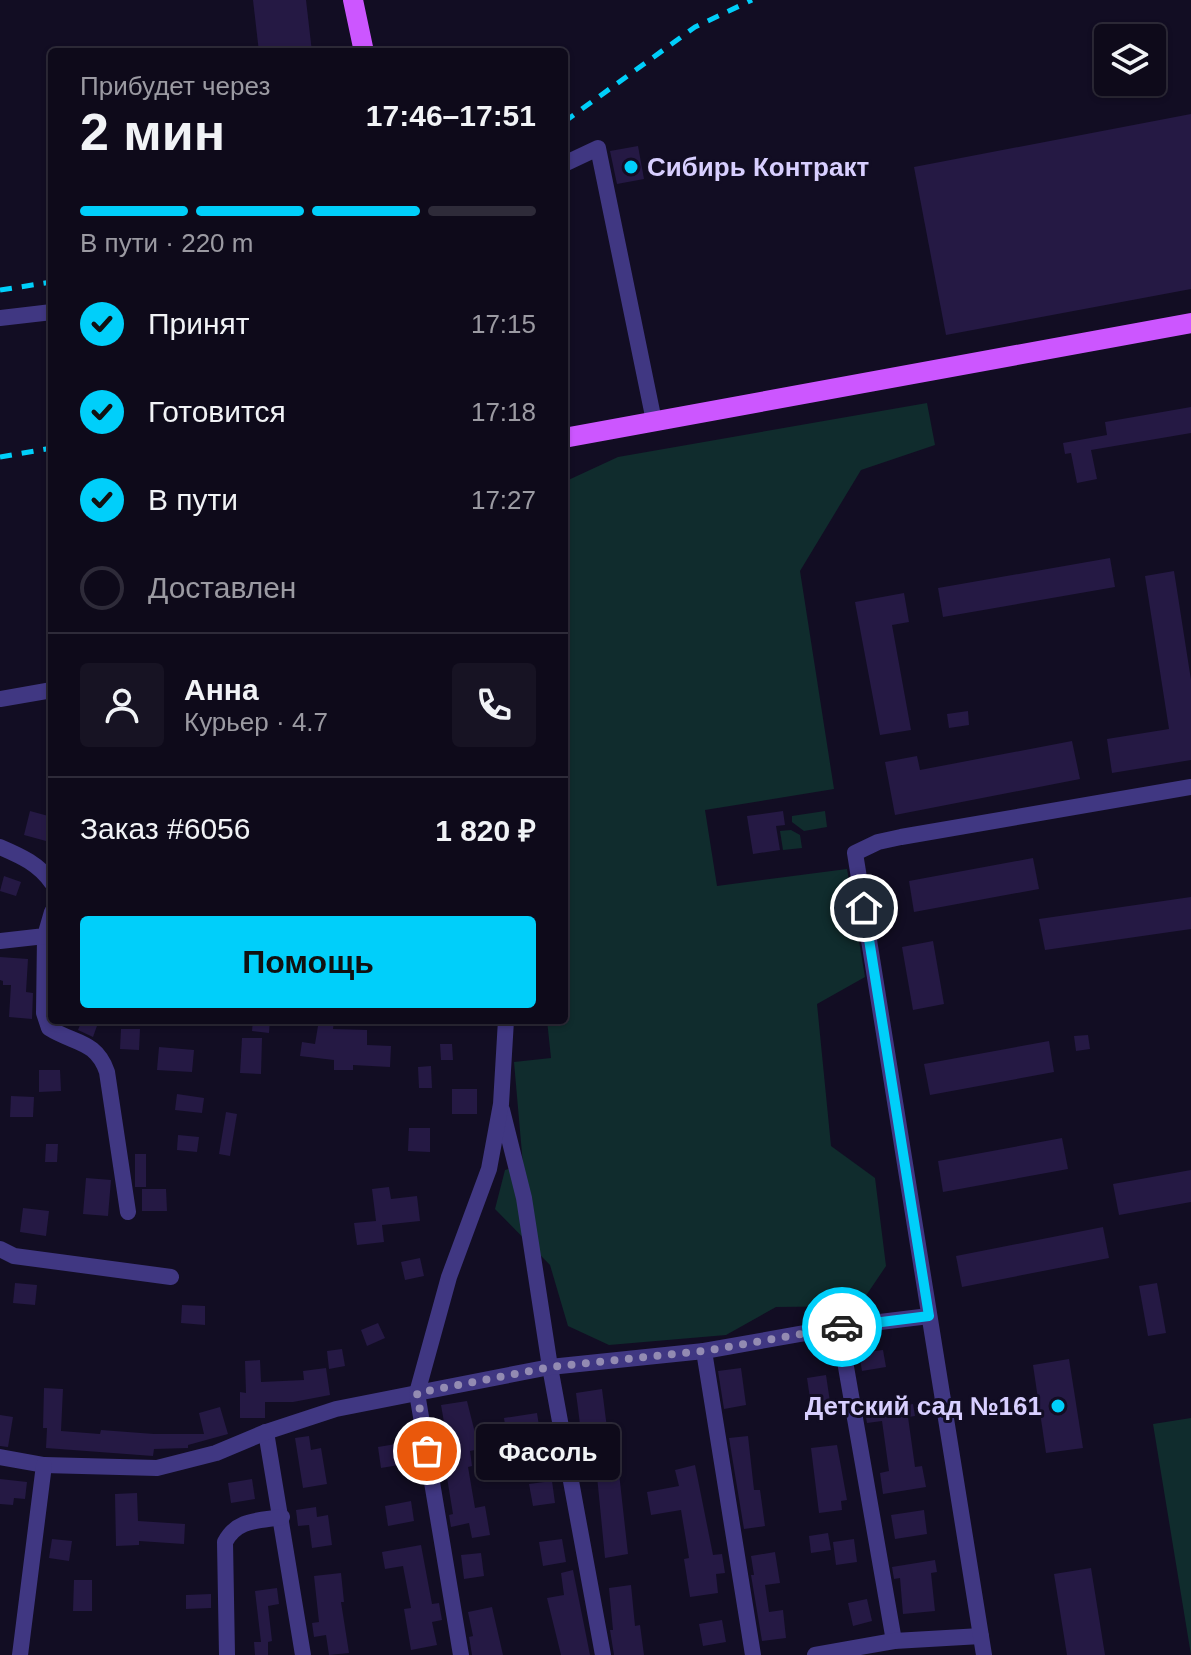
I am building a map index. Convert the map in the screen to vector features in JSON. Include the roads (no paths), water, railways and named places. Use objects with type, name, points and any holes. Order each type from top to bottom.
[{"type":"main road","points":[[353,0],[363,48]]},
{"type":"main road","points":[[568,437],[1191,323]]},
{"type":"street","points":[[568,162],[598,148],[654,421]]},
{"type":"street","points":[[0,318],[48,312]]},
{"type":"street","points":[[0,699],[48,691]]},
{"type":"street","points":[[984,1655],[855,853],[878,842],[901,837],[1191,787]]},
{"type":"street","points":[[0,847],[26,858],[48,877]]},
{"type":"street","points":[[48,926],[45,936],[44,1013],[49,1028],[93,1049],[103,1059],[128,1212]]},
{"type":"street","points":[[0,941],[45,936]]},
{"type":"street","points":[[461,1655],[417,1393],[449,1277],[489,1169],[501,1104],[506,1024]]},
{"type":"street","points":[[501,1104],[524,1198],[550,1367],[603,1655]]},
{"type":"street","points":[[0,1249],[14,1256],[171,1277]]},
{"type":"street","points":[[0,1457],[44,1465],[157,1468],[216,1453],[266,1432],[336,1409],[417,1393],[550,1367],[704,1351],[839,1327],[929,1316]]},
{"type":"street","points":[[839,1327],[894,1641]]},
{"type":"street","points":[[704,1351],[753,1655]]},
{"type":"street","points":[[266,1432],[303,1655]]},
{"type":"street","points":[[20,1655],[44,1465]]},
{"type":"street","points":[[227,1655],[225,1542],[231,1530],[247,1523],[282,1517]]},
{"type":"street","points":[[815,1655],[894,1641],[981,1636]]},
{"type":"railway","points":[[568,119],[695,27],[752,0]]},
{"type":"railway","points":[[0,290],[48,283]]},
{"type":"railway","points":[[0,457],[48,449]]},
{"type":"place","name":"Сибирь Контракт","points":[[631,167]]},
{"type":"place","name":"Детский сад №161","points":[[1058,1406]]},
{"type":"place","name":"Фасоль","points":[[427,1451]]}]
